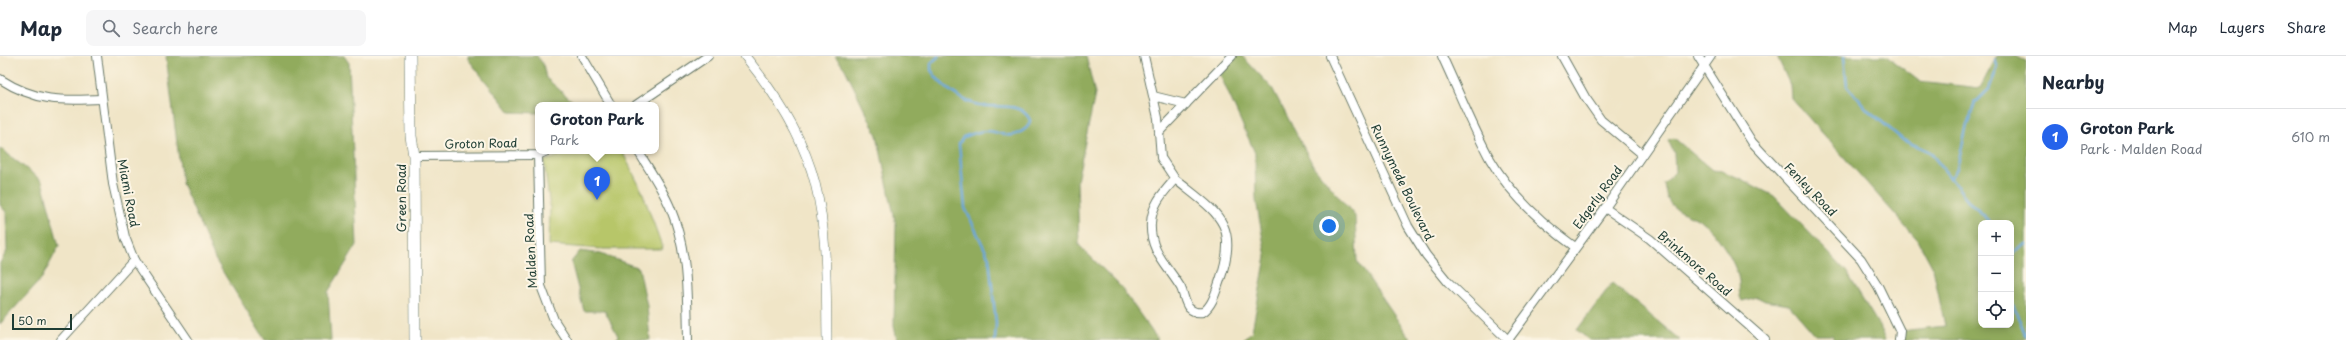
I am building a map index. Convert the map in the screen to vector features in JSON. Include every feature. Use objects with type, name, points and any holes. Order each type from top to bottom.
[{"type":"main road","name":"Green Road","points":[[410,56],[411,136],[414,156],[415,340]]},
{"type":"street","name":"Miami Road","points":[[97,56],[118,211],[134,260],[188,340]]},
{"type":"street","points":[[582,56],[609,102]]},
{"type":"street","points":[[640,102],[708,56]]},
{"type":"street","points":[[745,56],[765,81],[796,131],[815,182],[825,244],[827,340]]},
{"type":"street","points":[[1144,56],[1153,96],[1159,132],[1161,158],[1175,179],[1211,208],[1220,218],[1227,233],[1229,248],[1227,260],[1212,301],[1203,312],[1192,311],[1188,307],[1180,287],[1155,250],[1151,237],[1150,225],[1154,208],[1161,195],[1175,179]]},
{"type":"street","points":[[1159,132],[1232,56]]},
{"type":"street","name":"Runnymede Boulevard","points":[[1330,56],[1408,226],[1426,255],[1448,282],[1508,340]]},
{"type":"street","points":[[1442,56],[1491,160],[1510,186],[1550,229],[1575,247]]},
{"type":"street","points":[[1562,56],[1585,97],[1601,120],[1642,154]]},
{"type":"street","name":"Fenley Road","points":[[1698,56],[1704,68],[1752,142],[1861,259],[1878,286],[1900,331],[1899,340]]},
{"type":"street","name":"Edgerly Road","points":[[1508,340],[1605,208],[1711,56]]},
{"type":"street","points":[[0,79],[27,93],[56,101],[102,99]]},
{"type":"street","points":[[1153,96],[1186,104]]},
{"type":"street","points":[[640,154],[670,206],[683,245],[687,278],[688,340]]},
{"type":"street","name":"Groton Road","points":[[414,156],[538,155]]},
{"type":"street","name":"Malden Road","points":[[538,155],[541,286],[554,320],[567,340]]},
{"type":"street","name":"Brinkmore Road","points":[[1605,208],[1650,239],[1765,340]]},
{"type":"street","points":[[61,340],[134,260]]},
{"type":"green space","points":[[166,56],[344,56],[349,63],[357,245],[328,292],[331,340],[265,340],[215,259],[182,183]]},
{"type":"green space","points":[[468,56],[537,56],[543,64],[546,78],[574,102],[535,102],[535,113],[510,112],[468,59]]},
{"type":"green space","points":[[835,56],[1086,56],[1095,94],[1077,181],[1079,245],[1120,286],[1158,340],[897,340],[894,326],[896,225],[877,135],[845,69]]},
{"type":"green space","points":[[1232,56],[1242,56],[1272,88],[1314,167],[1355,216],[1357,261],[1411,340],[1243,340],[1252,331],[1266,257],[1256,200],[1255,153],[1218,70]]},
{"type":"green space","points":[[1777,56],[1886,56],[1919,81],[1980,88],[1997,56],[2015,56],[2026,61],[2026,340],[1899,340],[1900,331],[1945,326],[1933,268],[1918,240],[1791,98],[1790,85]]},
{"type":"green space","points":[[1674,138],[1712,170],[1722,171],[1739,178],[1774,196],[1846,271],[1884,334],[1884,340],[1834,340],[1832,335],[1815,335],[1789,305],[1765,301],[1757,297],[1742,301],[1738,274],[1727,251],[1716,236],[1706,225],[1673,207],[1669,202],[1664,183],[1675,172],[1674,153],[1668,140]]},
{"type":"green space","points":[[0,148],[42,181],[59,246],[42,278],[0,324],[0,263],[7,251],[6,212],[0,205]]},
{"type":"green space","points":[[564,154],[624,154],[642,191],[663,249],[602,249],[549,245],[550,208],[544,161]]},
{"type":"green space","points":[[580,251],[601,254],[639,268],[647,306],[650,340],[616,340],[618,336],[605,311],[584,311],[571,262]]},
{"type":"green space","points":[[1612,283],[1680,340],[1589,340],[1577,330]]},
{"type":"waterway","points":[[939,56],[931,63],[931,70],[940,82],[959,97],[966,101],[986,106],[1008,106],[1021,110],[1030,120],[1028,126],[1018,134],[1010,135],[985,131],[963,137],[959,144],[965,208],[989,258],[996,323],[995,340]]},
{"type":"waterway","points":[[1844,56],[1847,86],[1868,110],[1903,140],[1930,152],[1970,203],[1989,220]]},
{"type":"waterway","points":[[1950,178],[1957,168],[1967,125],[1975,103],[1989,89],[1998,66],[1995,60]]},
{"type":"waterway","points":[[2012,256],[2013,253],[2026,244]]},
{"type":"waterway","points":[[2014,307],[2026,336]]},
{"type":"place","name":"Groton Park","points":[[597,200]]}]
